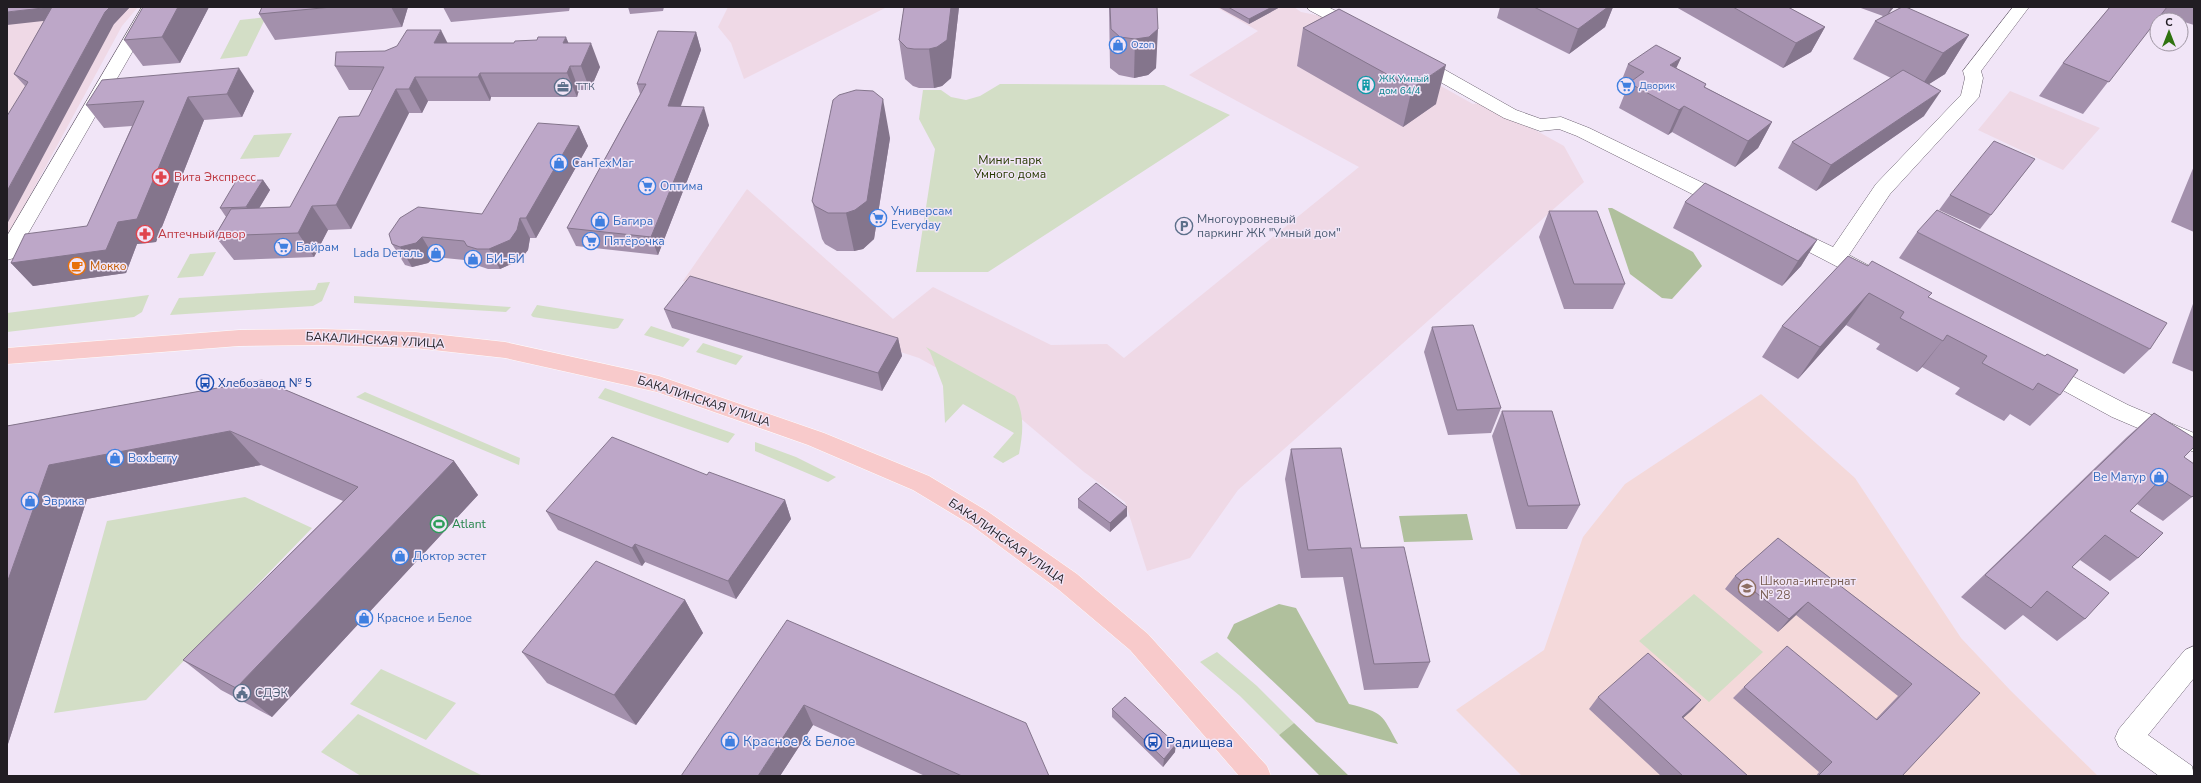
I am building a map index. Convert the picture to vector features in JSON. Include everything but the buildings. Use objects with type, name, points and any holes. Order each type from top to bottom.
[{"type":"main road","name":"БАКАЛИНСКАЯ УЛИЦА","points":[[7,356],[239,338],[322,337],[415,340],[505,350],[659,384],[816,439],[921,483],[979,518],[1068,582],[1139,642],[1163,666],[1257,776]]},
{"type":"street","points":[[7,253],[150,7]]},
{"type":"street","points":[[1315,7],[1370,35]]},
{"type":"street","points":[[1837,257],[1883,189],[1970,97],[1974,78],[1972,71],[2021,7]]},
{"type":"street","points":[[1403,54],[1510,114],[1540,125],[1561,123],[1583,132],[1740,210]]},
{"type":"street","points":[[1768,223],[1837,257],[1885,283]]},
{"type":"street","points":[[2030,362],[2120,411],[2194,443]]},
{"type":"street","points":[[2182,776],[2129,738],[2194,658]]},
{"type":"shaded area","points":[[7,7],[138,7],[122,26],[7,238]]},
{"type":"shaded area","points":[[728,7],[887,7],[744,79],[731,43],[718,27]]},
{"type":"shaded area","points":[[1216,7],[1294,7],[1301,12],[1336,19],[1369,46],[1473,104],[1485,102],[1564,146],[1584,182],[1238,490],[1190,558],[1147,571],[1125,502],[1084,472],[1007,407],[919,358],[683,281],[747,189],[893,319],[933,287],[1051,345],[1107,344],[1124,358],[1359,167],[1189,75],[1258,31]]},
{"type":"shaded area","points":[[2010,91],[2100,128],[2063,170],[1978,130]]},
{"type":"shaded area","name":"Школа-интернат № 28","points":[[1761,394],[1855,478],[1961,638],[2011,691],[2098,776],[1522,776],[1456,710],[1544,650],[1583,537],[1625,484]]},
{"type":"green space","points":[[266,17],[247,56],[220,59],[240,20]]},
{"type":"green space","name":"Мини-парк Умного дома","points":[[1000,84],[1164,85],[1230,115],[988,272],[916,272],[935,149],[919,119],[923,90],[941,90],[951,97],[966,100],[980,96]]},
{"type":"green space","points":[[292,133],[279,157],[240,159],[254,135]]},
{"type":"green space","points":[[1608,208],[1612,208],[1693,252],[1702,266],[1672,299],[1662,298],[1630,274]]},
{"type":"green space","points":[[216,252],[203,276],[177,278],[190,254]]},
{"type":"green space","points":[[330,282],[322,301],[313,306],[170,315],[179,298],[315,290],[318,283]]},
{"type":"green space","points":[[149,295],[142,312],[134,317],[7,332],[7,313]]},
{"type":"green space","points":[[354,296],[511,307],[506,312],[354,303]]},
{"type":"green space","points":[[537,305],[624,319],[618,328],[614,329],[533,317],[531,315]]},
{"type":"green space","points":[[651,326],[690,339],[683,347],[644,335]]},
{"type":"green space","points":[[703,343],[743,356],[736,365],[696,352]]},
{"type":"green space","points":[[926,347],[1015,396],[1022,417],[1019,454],[1003,463],[993,457],[1014,433],[963,404],[945,423],[943,386],[930,352]]},
{"type":"green space","points":[[605,388],[735,434],[728,443],[598,398]]},
{"type":"green space","points":[[365,392],[520,458],[519,465],[356,397]]},
{"type":"green space","points":[[755,442],[796,457],[836,477],[828,482],[755,451]]},
{"type":"green space","points":[[245,497],[312,528],[146,700],[54,713],[107,521]]},
{"type":"green space","points":[[1467,514],[1473,540],[1404,542],[1399,516]]},
{"type":"green space","points":[[1694,594],[1763,652],[1709,702],[1639,641]]},
{"type":"green space","points":[[1279,604],[1296,608],[1349,704],[1375,712],[1380,716],[1388,726],[1398,744],[1316,722],[1227,638],[1234,624]]},
{"type":"green space","points":[[1217,652],[1257,686],[1294,723],[1279,735],[1240,696],[1200,662]]},
{"type":"green space","points":[[381,669],[456,703],[426,740],[350,704]]},
{"type":"green space","points":[[358,714],[483,776],[361,776],[321,752]]},
{"type":"green space","points":[[1294,723],[1349,776],[1320,776],[1279,735]]},
{"type":"place","name":"Ozon","points":[[1118,45]]},
{"type":"place","name":"ЖК Умный дом 64/4","points":[[1366,85]]},
{"type":"place","name":"Дворик","points":[[1626,86]]},
{"type":"place","name":"ТТК","points":[[563,87]]},
{"type":"place","name":"СанТехМаг","points":[[559,163]]},
{"type":"place","name":"Вита Экспресс","points":[[161,177]]},
{"type":"place","name":"Оптима","points":[[647,186]]},
{"type":"place","name":"Универсам Everyday","points":[[878,218]]},
{"type":"place","name":"Багира","points":[[600,221]]},
{"type":"place","name":"Многоуровневый паркинг ЖК \"Умный дом\"","points":[[1184,226]]},
{"type":"place","name":"Аптечный двор","points":[[145,234]]},
{"type":"place","name":"Пятёрочка","points":[[591,241]]},
{"type":"place","name":"Байрам","points":[[283,247]]},
{"type":"place","name":"Lada Dеталь","points":[[436,253]]},
{"type":"place","name":"БИ-БИ","points":[[473,259]]},
{"type":"place","name":"Мокко","points":[[77,266]]},
{"type":"place","name":"Хлебозавод № 5","points":[[205,383]]},
{"type":"place","name":"Boxberry","points":[[115,458]]},
{"type":"place","name":"Be Матур","points":[[2159,477]]},
{"type":"place","name":"Эврика","points":[[30,501]]},
{"type":"place","name":"Atlant","points":[[439,524]]},
{"type":"place","name":"Доктор эстет","points":[[400,556]]},
{"type":"place","name":"Школа-интернат № 28","points":[[1747,588]]},
{"type":"place","name":"Красное и Белое","points":[[364,618]]},
{"type":"place","name":"СДЭК","points":[[242,693]]},
{"type":"place","name":"Красное & Белое","points":[[730,741]]},
{"type":"place","name":"Радищева","points":[[1153,742]]}]
